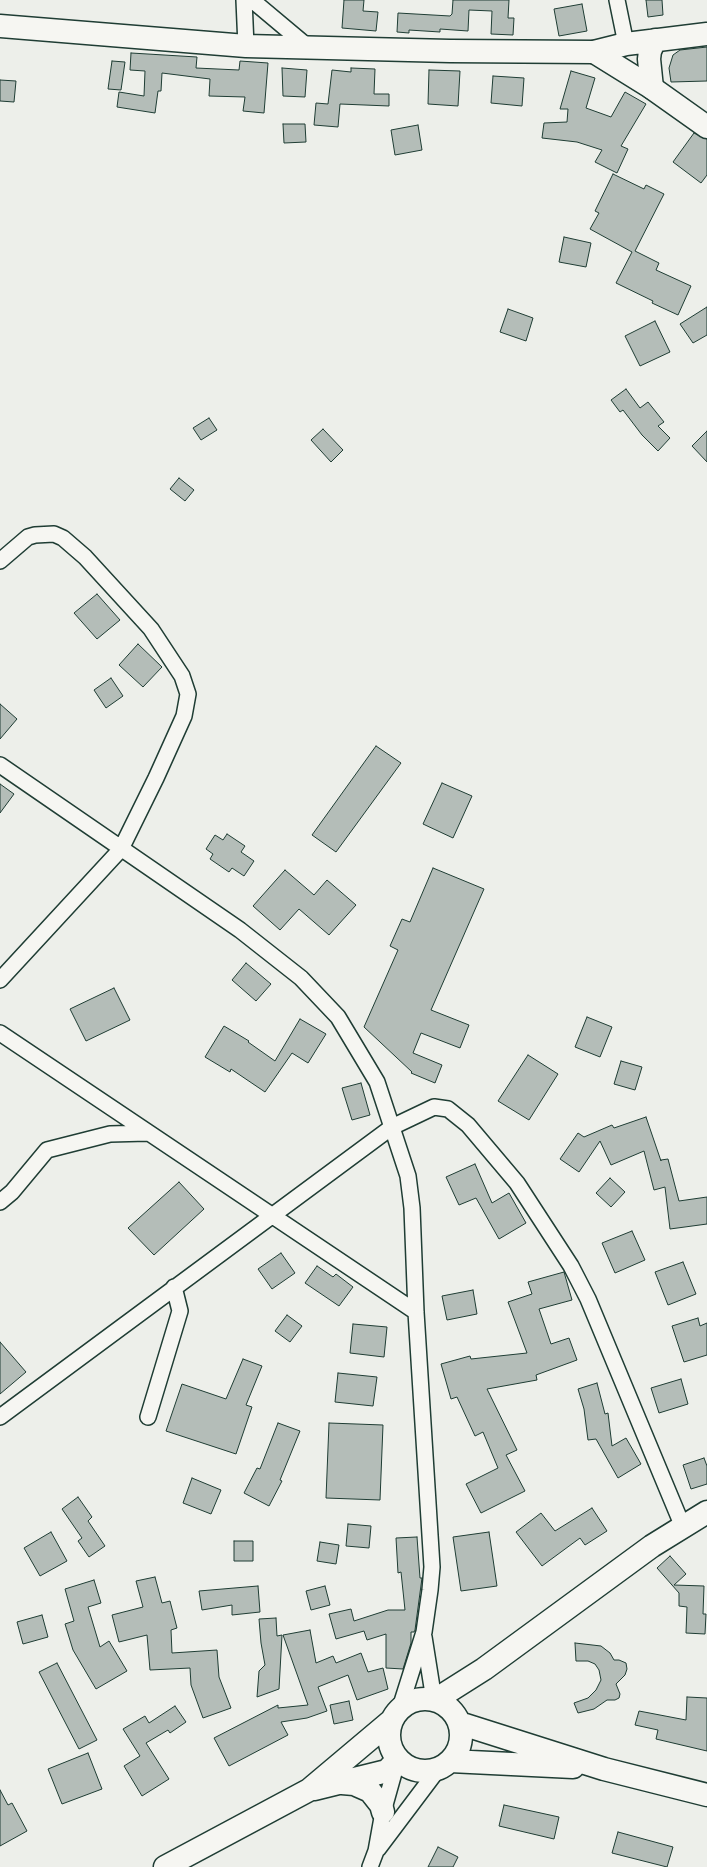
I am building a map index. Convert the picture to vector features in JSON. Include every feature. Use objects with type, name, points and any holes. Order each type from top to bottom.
[{"type":"street","points":[[244,0],[246,46]]},
{"type":"street","points":[[252,0],[308,47]]},
{"type":"street","points":[[617,0],[626,44]]},
{"type":"street","points":[[0,26],[246,46],[594,52],[626,44],[707,34]]},
{"type":"street","points":[[652,88],[649,59],[650,51],[655,40]]},
{"type":"street","points":[[594,52],[652,88],[707,127]]},
{"type":"street","points":[[0,561],[28,537],[35,534],[54,534],[63,538],[85,558],[151,629],[182,676],[188,694],[184,716],[156,778],[120,849],[0,980]]},
{"type":"street","points":[[0,765],[120,849],[240,930],[301,978],[338,1017],[377,1082],[408,1176],[411,1201],[416,1312],[432,1567],[424,1632],[388,1731],[388,1741],[392,1751],[406,1766],[417,1770],[428,1771],[444,1764],[604,1769]]},
{"type":"street","points":[[0,1033],[270,1216],[416,1312]]},
{"type":"street","points":[[0,1417],[392,1127],[434,1107],[448,1109],[468,1125],[517,1183],[571,1266],[588,1299],[683,1527]]},
{"type":"street","points":[[0,1202],[12,1192],[47,1150],[110,1134],[147,1133]]},
{"type":"street","points":[[148,1417],[180,1311],[174,1287]]},
{"type":"street","points":[[445,1708],[484,1669],[652,1546],[707,1512]]},
{"type":"street","points":[[376,1851],[444,1764],[456,1753],[460,1743],[461,1733],[445,1708],[424,1632]]},
{"type":"street","points":[[165,1867],[309,1790],[395,1714],[416,1700],[445,1708],[604,1769],[707,1795]]},
{"type":"street","points":[[309,1790],[387,1771],[398,1759]]},
{"type":"street","points":[[370,1867],[376,1851],[383,1812],[398,1759]]},
{"type":"street","points":[[339,1783],[354,1784],[370,1791],[381,1805],[383,1812]]},
{"type":"building","points":[[344,0],[364,0],[363,11],[378,12],[376,31],[342,28]]},
{"type":"building","points":[[453,0],[509,0],[508,18],[514,18],[513,35],[491,34],[492,11],[469,10],[468,31],[440,29],[440,32],[409,30],[409,33],[397,32],[398,13],[450,16],[452,14]]},
{"type":"building","points":[[646,0],[662,0],[663,15],[648,17]]},
{"type":"building","points":[[582,4],[587,31],[559,36],[554,9]]},
{"type":"building","points":[[707,47],[707,81],[671,82],[669,68],[673,55],[680,50]]},
{"type":"building","points":[[131,53],[197,57],[196,68],[239,70],[240,61],[268,63],[264,113],[243,111],[245,97],[209,96],[210,79],[162,73],[161,91],[158,91],[155,113],[117,107],[119,92],[144,96],[145,71],[130,70]]},
{"type":"building","points":[[112,61],[125,62],[121,90],[108,89]]},
{"type":"building","points":[[282,68],[307,70],[305,97],[283,96]]},
{"type":"building","points":[[351,68],[375,69],[374,94],[389,94],[389,106],[340,104],[338,127],[314,125],[316,103],[328,104],[332,70],[351,72]]},
{"type":"building","points":[[429,70],[460,71],[458,106],[428,104]]},
{"type":"building","points":[[571,71],[595,78],[586,108],[611,117],[625,92],[646,104],[621,146],[628,149],[617,173],[595,162],[602,150],[577,142],[542,138],[544,123],[567,122],[568,109],[560,109]]},
{"type":"building","points":[[493,76],[524,78],[522,106],[491,103]]},
{"type":"building","points":[[0,80],[16,81],[14,102],[0,101]]},
{"type":"building","points":[[283,124],[305,124],[306,142],[284,143]]},
{"type":"building","points":[[418,125],[422,150],[395,155],[391,130]]},
{"type":"building","points":[[694,133],[707,139],[707,175],[701,183],[673,162]]},
{"type":"building","points":[[613,174],[644,189],[646,185],[664,194],[635,251],[659,263],[656,270],[691,286],[678,315],[652,303],[653,301],[616,283],[632,252],[590,229],[599,213],[595,211]]},
{"type":"building","points":[[564,237],[591,243],[586,267],[559,262]]},
{"type":"building","points":[[707,307],[707,335],[693,343],[680,324]]},
{"type":"building","points":[[508,309],[533,318],[526,341],[500,332]]},
{"type":"building","points":[[655,321],[670,352],[640,366],[625,336]]},
{"type":"building","points":[[626,389],[640,408],[648,402],[664,422],[658,426],[670,438],[658,451],[642,435],[623,410],[620,412],[611,400]]},
{"type":"building","points":[[209,418],[217,430],[201,440],[193,428]]},
{"type":"building","points":[[323,429],[343,450],[331,462],[311,440]]},
{"type":"building","points":[[707,431],[707,462],[692,446]]},
{"type":"building","points":[[179,478],[194,490],[185,501],[170,489]]},
{"type":"building","points":[[97,594],[120,620],[97,639],[74,613]]},
{"type":"building","points":[[138,644],[162,667],[143,687],[119,665]]},
{"type":"building","points":[[111,678],[123,696],[106,708],[94,690]]},
{"type":"building","points":[[0,704],[17,719],[0,739]]},
{"type":"building","points":[[376,746],[401,763],[336,852],[312,835]]},
{"type":"building","points":[[442,783],[472,796],[453,838],[423,824]]},
{"type":"building","points":[[0,784],[14,794],[0,813]]},
{"type":"building","points":[[227,834],[245,846],[241,852],[254,861],[244,876],[232,868],[229,872],[210,859],[213,854],[206,849],[215,835],[223,840]]},
{"type":"building","points":[[433,868],[484,889],[431,1010],[469,1025],[460,1048],[421,1033],[413,1053],[442,1065],[435,1083],[411,1073],[412,1072],[364,1027],[398,950],[390,946],[402,919],[410,922]]},
{"type":"building","points":[[285,870],[314,895],[327,880],[356,905],[329,935],[299,909],[280,930],[253,906]]},
{"type":"building","points":[[246,963],[271,984],[256,1001],[232,980]]},
{"type":"building","points":[[114,988],[130,1020],[86,1041],[70,1009]]},
{"type":"building","points":[[587,1017],[612,1027],[600,1057],[575,1047]]},
{"type":"building","points":[[300,1019],[326,1034],[308,1063],[292,1053],[265,1092],[231,1069],[230,1072],[205,1057],[224,1026],[249,1041],[248,1042],[275,1061]]},
{"type":"building","points":[[528,1055],[558,1074],[529,1120],[498,1101]]},
{"type":"building","points":[[621,1061],[642,1067],[635,1090],[614,1084]]},
{"type":"building","points":[[361,1083],[370,1115],[352,1120],[342,1088]]},
{"type":"building","points":[[646,1117],[661,1161],[668,1159],[679,1201],[707,1197],[707,1224],[670,1229],[665,1187],[654,1190],[644,1151],[611,1165],[600,1141],[579,1172],[560,1159],[578,1133],[584,1137],[612,1125],[614,1128]]},
{"type":"building","points":[[475,1164],[492,1203],[509,1193],[526,1223],[499,1239],[476,1198],[459,1205],[446,1177]]},
{"type":"building","points":[[610,1178],[625,1192],[611,1207],[596,1193]]},
{"type":"building","points":[[179,1182],[204,1209],[154,1255],[128,1228]]},
{"type":"building","points":[[632,1231],[645,1260],[615,1273],[602,1243]]},
{"type":"building","points":[[281,1253],[295,1273],[272,1289],[258,1269]]},
{"type":"building","points":[[683,1262],[696,1294],[668,1305],[655,1272]]},
{"type":"building","points":[[317,1266],[333,1277],[336,1274],[353,1287],[339,1306],[305,1283]]},
{"type":"building","points":[[564,1272],[572,1300],[539,1309],[551,1344],[569,1338],[577,1360],[536,1375],[537,1380],[487,1389],[517,1450],[506,1455],[525,1491],[481,1513],[466,1484],[498,1468],[483,1432],[475,1436],[457,1397],[451,1399],[441,1364],[470,1356],[471,1359],[527,1353],[508,1302],[532,1294],[528,1282]]},
{"type":"building","points":[[473,1290],[477,1314],[447,1320],[442,1296]]},
{"type":"building","points":[[287,1315],[302,1326],[290,1342],[275,1331]]},
{"type":"building","points":[[698,1318],[700,1326],[707,1323],[707,1355],[684,1362],[672,1326]]},
{"type":"building","points":[[353,1324],[387,1327],[384,1357],[350,1353]]},
{"type":"building","points":[[0,1342],[26,1372],[0,1394]]},
{"type":"building","points":[[243,1359],[262,1366],[246,1405],[252,1407],[236,1454],[166,1431],[182,1384],[226,1399]]},
{"type":"building","points":[[338,1373],[377,1377],[373,1406],[335,1402]]},
{"type":"building","points":[[681,1379],[688,1404],[659,1413],[651,1388]]},
{"type":"building","points":[[597,1383],[605,1414],[608,1413],[612,1446],[626,1438],[641,1464],[618,1478],[596,1439],[588,1440],[584,1409],[578,1389]]},
{"type":"building","points":[[278,1423],[300,1431],[280,1480],[282,1481],[269,1506],[244,1493],[257,1468],[260,1469]]},
{"type":"building","points":[[329,1423],[383,1425],[380,1500],[326,1498]]},
{"type":"building","points":[[704,1458],[707,1466],[707,1484],[691,1489],[683,1465]]},
{"type":"building","points":[[192,1478],[221,1490],[211,1514],[183,1503]]},
{"type":"building","points":[[78,1497],[92,1517],[88,1521],[105,1546],[89,1557],[78,1541],[82,1538],[62,1509]]},
{"type":"building","points":[[592,1508],[607,1531],[585,1545],[580,1538],[542,1566],[516,1532],[541,1513],[555,1531]]},
{"type":"building","points":[[348,1524],[371,1526],[369,1548],[346,1546]]},
{"type":"building","points":[[51,1532],[67,1561],[40,1576],[24,1548]]},
{"type":"building","points":[[489,1532],[497,1586],[461,1591],[453,1537]]},
{"type":"building","points":[[417,1537],[420,1578],[422,1578],[415,1630],[414,1632],[411,1632],[411,1643],[403,1669],[386,1668],[386,1634],[367,1640],[364,1631],[336,1639],[329,1614],[351,1609],[354,1621],[388,1610],[405,1610],[401,1572],[398,1573],[396,1538]]},
{"type":"building","points":[[234,1541],[253,1541],[253,1561],[234,1561]]},
{"type":"building","points":[[320,1542],[339,1545],[336,1564],[317,1561]]},
{"type":"building","points":[[670,1556],[686,1574],[674,1585],[704,1586],[703,1614],[706,1614],[705,1634],[686,1633],[687,1607],[679,1606],[679,1593],[657,1568]]},
{"type":"building","points":[[155,1577],[162,1603],[170,1601],[177,1628],[171,1630],[172,1653],[217,1650],[219,1677],[231,1708],[203,1718],[191,1685],[190,1668],[150,1670],[147,1635],[119,1642],[112,1615],[143,1607],[136,1581]]},
{"type":"building","points":[[94,1580],[101,1603],[88,1607],[100,1647],[109,1641],[127,1671],[96,1689],[73,1650],[65,1624],[74,1621],[65,1589]]},
{"type":"building","points":[[258,1586],[260,1612],[232,1615],[232,1605],[202,1610],[199,1591]]},
{"type":"building","points":[[325,1586],[330,1605],[311,1610],[306,1591]]},
{"type":"building","points":[[42,1615],[48,1637],[23,1644],[17,1622]]},
{"type":"building","points":[[276,1618],[277,1636],[282,1635],[279,1689],[257,1697],[259,1671],[265,1665],[259,1619]]},
{"type":"building","points":[[310,1630],[316,1663],[333,1656],[336,1663],[361,1653],[368,1672],[383,1668],[388,1689],[357,1700],[348,1675],[318,1687],[327,1711],[307,1718],[281,1722],[288,1735],[229,1766],[214,1738],[278,1705],[278,1708],[308,1705],[283,1635]]},
{"type":"building","points":[[575,1643],[601,1646],[610,1653],[614,1660],[619,1660],[626,1663],[627,1669],[625,1675],[616,1684],[620,1694],[619,1698],[615,1700],[607,1700],[594,1709],[578,1713],[574,1703],[588,1698],[596,1690],[601,1680],[599,1670],[595,1664],[588,1661],[576,1661]]},
{"type":"building","points":[[57,1663],[97,1740],[79,1749],[39,1672]]},
{"type":"building","points":[[687,1697],[707,1698],[707,1751],[656,1739],[658,1730],[635,1725],[639,1711],[686,1720]]},
{"type":"building","points":[[349,1701],[353,1720],[334,1724],[330,1705]]},
{"type":"building","points":[[175,1706],[186,1722],[170,1733],[168,1730],[146,1743],[169,1779],[142,1796],[124,1766],[140,1756],[123,1729],[145,1716],[149,1723]]},
{"type":"building","points":[[88,1753],[102,1789],[62,1804],[48,1769]]},
{"type":"building","points":[[0,1790],[8,1805],[12,1803],[27,1831],[0,1846]]},
{"type":"building","points":[[504,1805],[559,1817],[554,1839],[499,1826]]},
{"type":"building","points":[[618,1832],[673,1847],[667,1867],[612,1853]]},
{"type":"building","points":[[438,1847],[458,1857],[453,1867],[428,1867]]}]
